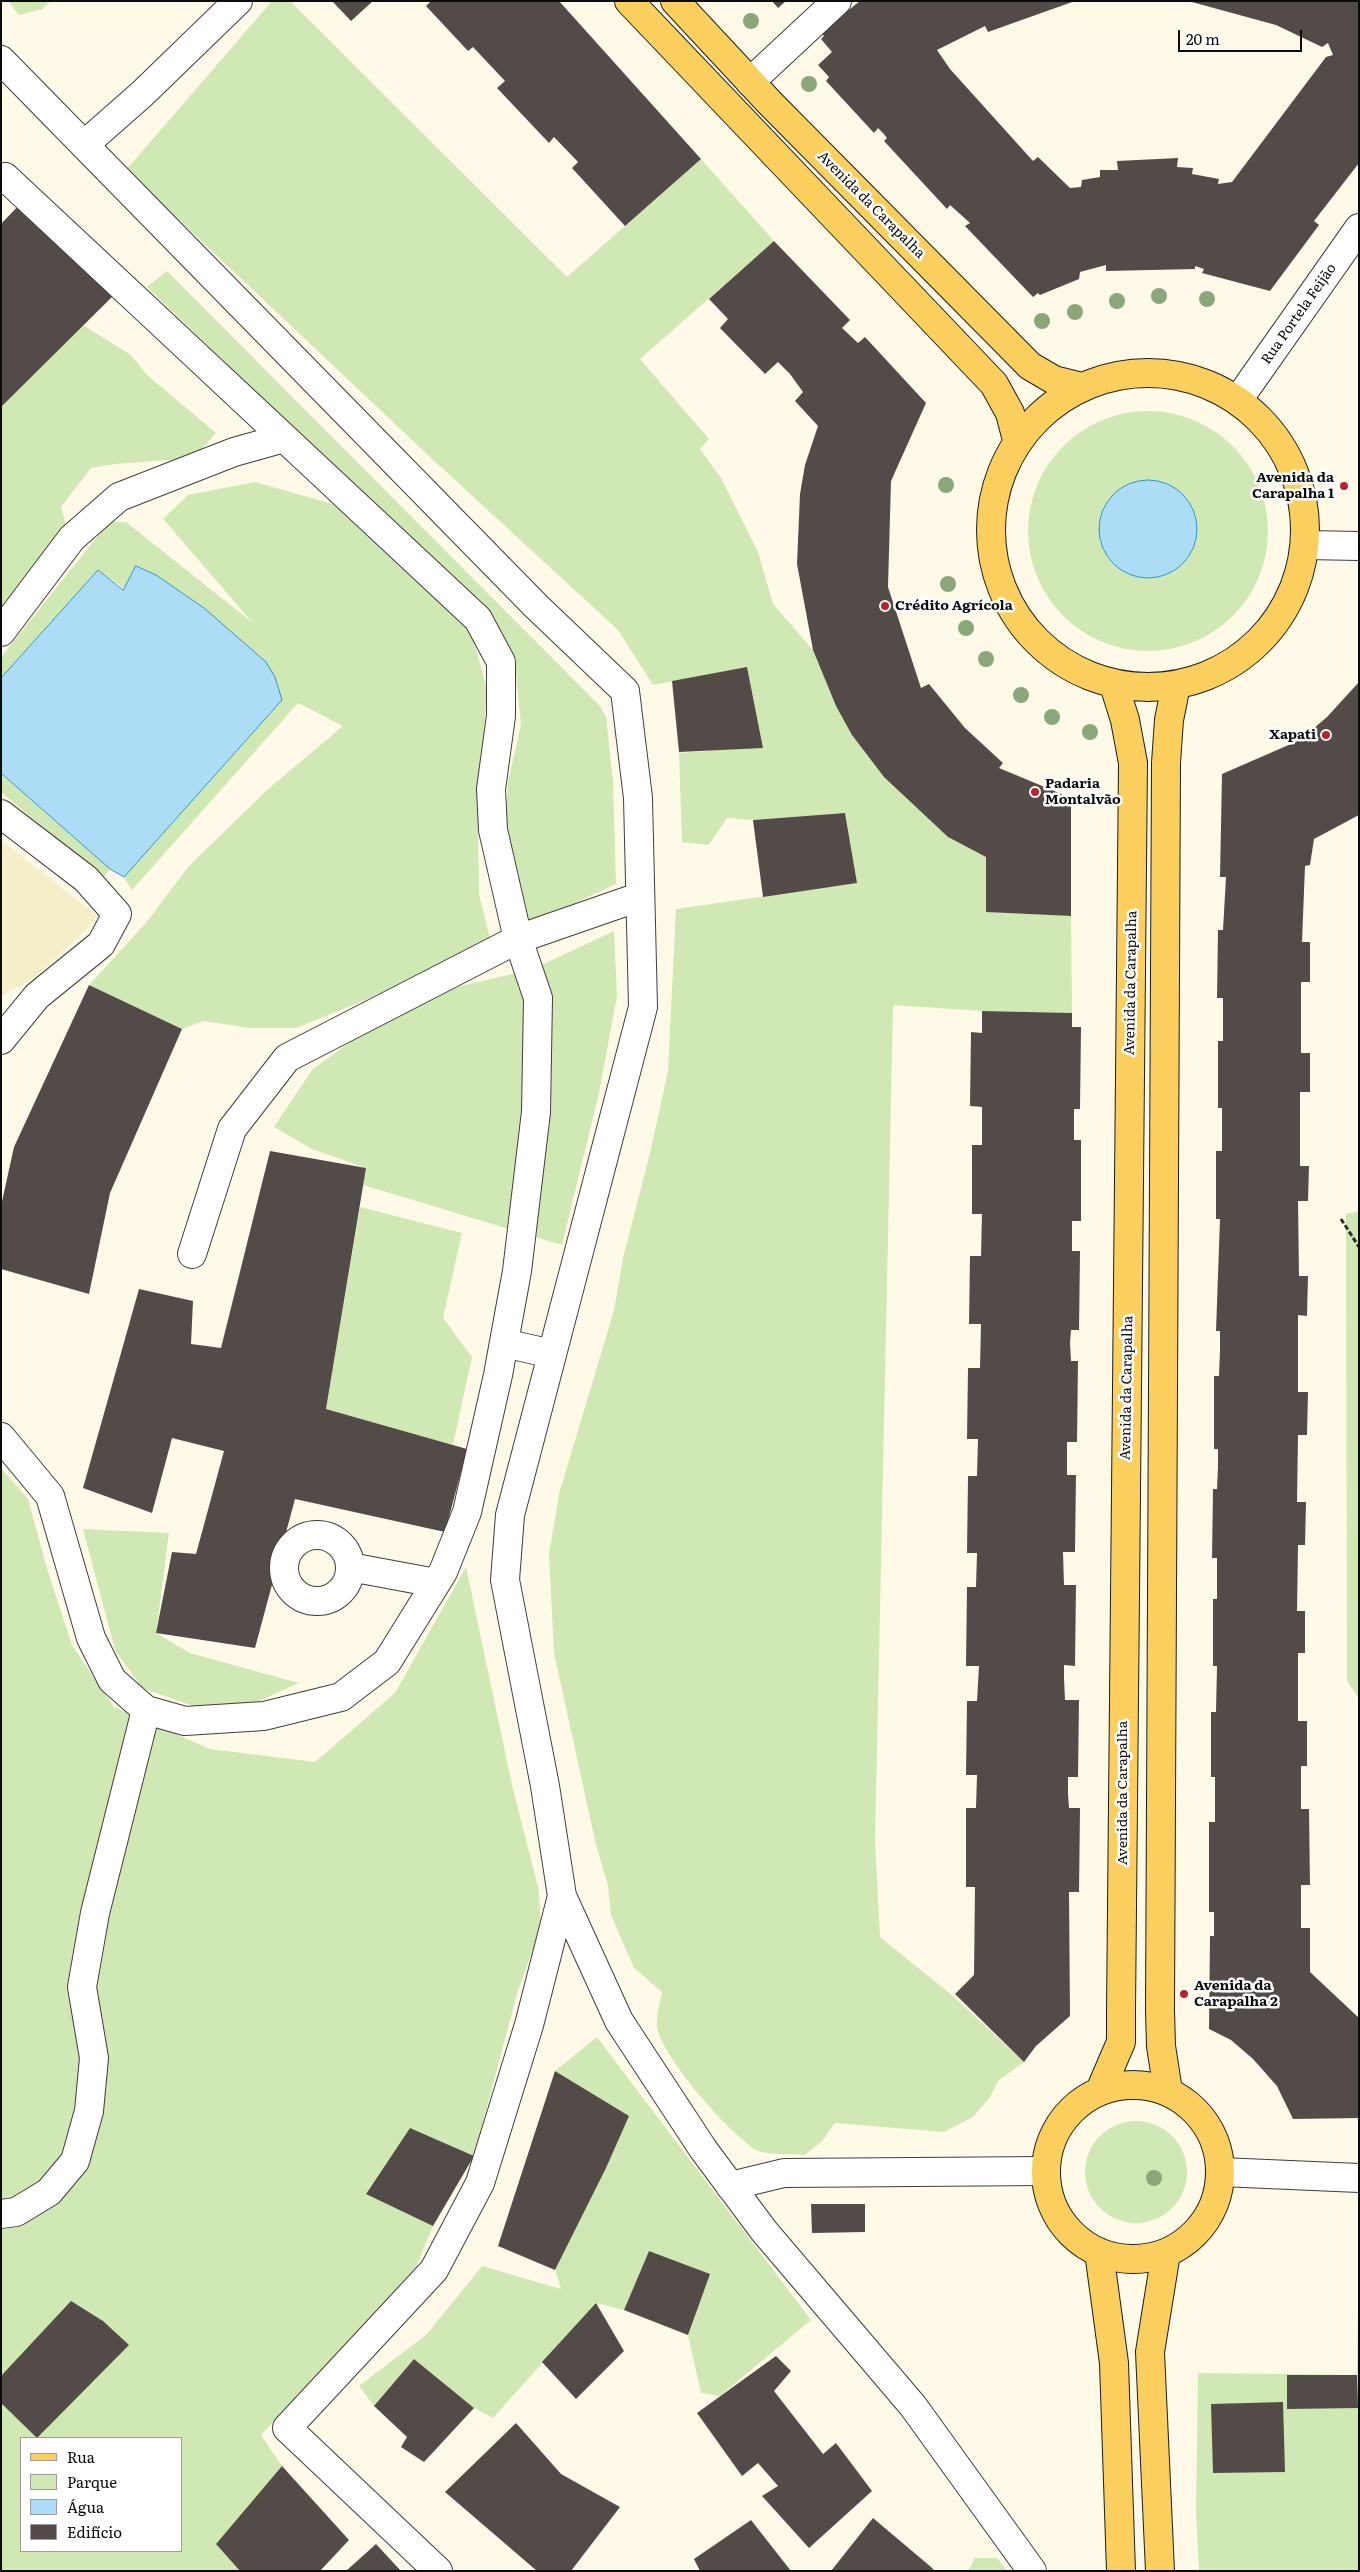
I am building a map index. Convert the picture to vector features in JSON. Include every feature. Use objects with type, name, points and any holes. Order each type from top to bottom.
[{"type":"main road","points":[[629,1],[994,384],[1010,413],[1017,440]]},
{"type":"main road","name":"Avenida da Carapalha","points":[[675,1],[750,82],[1030,366],[1054,380],[1082,387]]},
{"type":"main road","points":[[1150,372],[1196,379],[1238,400],[1269,428],[1291,463],[1304,503],[1306,545],[1293,593],[1265,636],[1225,668],[1176,685],[1145,688],[1114,684],[1066,666],[1027,632],[1000,588],[989,538],[995,487],[1017,440],[1037,416],[1062,397],[1082,387],[1104,378],[1150,372]]},
{"type":"main road","name":"Avenida da Carapalha","points":[[1100,2090],[1121,2042],[1122,2000],[1133,764],[1125,720],[1114,684]]},
{"type":"main road","points":[[1168,2091],[1161,2046],[1160,2010],[1166,783],[1169,720],[1176,685]]},
{"type":"main road","points":[[1122,2085],[1145,2085],[1168,2091],[1189,2104],[1207,2124],[1217,2147],[1221,2172],[1217,2197],[1206,2220],[1189,2240],[1166,2252],[1144,2258],[1122,2258],[1099,2252],[1077,2239],[1060,2220],[1049,2196],[1045,2171],[1050,2146],[1061,2123],[1078,2104],[1100,2090],[1122,2085]]},
{"type":"main road","points":[[1099,2252],[1114,2363],[1121,2571]]},
{"type":"main road","points":[[1160,2571],[1150,2352],[1166,2252]]},
{"type":"street","points":[[84,145],[142,94],[238,1]]},
{"type":"street","points":[[750,82],[837,1]]},
{"type":"street","points":[[1,60],[536,606],[625,691],[638,798],[643,1006],[510,1515],[505,1580],[545,1786],[562,1896],[619,2020],[703,2149],[764,2231],[913,2406],[1032,2571]]},
{"type":"street","points":[[1,180],[5,176],[478,619],[501,662],[501,716],[492,789],[492,830],[518,938],[538,998],[536,1112],[517,1271],[504,1343],[467,1512],[443,1572],[387,1662],[341,1697],[264,1716],[185,1721],[146,1710],[112,1680],[91,1638],[50,1496],[1,1437]]},
{"type":"street","name":"Rua Portela Feijão","points":[[1238,400],[1359,228]]},
{"type":"street","points":[[1,632],[72,538],[119,497],[234,452],[284,438]]},
{"type":"street","points":[[1306,545],[1359,546]]},
{"type":"street","points":[[1,814],[86,879],[117,914],[101,944],[37,996],[1,1040]]},
{"type":"street","points":[[192,1254],[232,1129],[287,1058],[518,938],[639,897]]},
{"type":"street","points":[[504,1343],[552,1354]]},
{"type":"street","points":[[350,1567],[436,1583]]},
{"type":"street","points":[[1,2214],[16,2212],[49,2192],[75,2161],[89,2111],[94,2058],[82,1987],[95,1913],[146,1710]]},
{"type":"street","points":[[438,2571],[287,2428],[434,2270],[480,2183],[528,2025],[562,1896]]},
{"type":"street","points":[[730,2186],[784,2173],[1045,2171]]},
{"type":"street","points":[[1221,2172],[1359,2178]]},
{"type":"path","points":[[1341,1219],[1359,1247]]},
{"type":"shaded area","points":[[1,840],[98,916],[79,937],[35,977],[1,996]]},
{"type":"green space","points":[[8,1],[51,1],[42,9],[19,15]]},
{"type":"green space","points":[[272,1],[290,1],[567,277],[701,159],[774,241],[640,359],[709,439],[700,449],[721,478],[758,552],[773,604],[813,650],[836,706],[884,776],[948,837],[986,857],[987,912],[1071,916],[1072,1013],[982,1011],[893,1005],[875,1841],[880,1937],[954,1997],[1024,2062],[998,2081],[990,2097],[973,2117],[944,2132],[835,2123],[822,2141],[805,2155],[766,2153],[756,2150],[730,2129],[698,2094],[670,2056],[661,2039],[657,2022],[662,1992],[634,1968],[611,1915],[608,1885],[596,1845],[554,1653],[549,1554],[559,1494],[614,1310],[623,1258],[650,1153],[668,1071],[676,909],[857,883],[845,813],[753,820],[727,818],[709,845],[682,842],[679,753],[763,747],[747,668],[653,685],[618,630],[430,457],[126,170]]},
{"type":"green space","points":[[167,271],[600,706],[606,717],[613,781],[616,884],[528,925],[504,847],[508,782],[521,724],[514,656],[491,618],[147,287]]},
{"type":"green space","points":[[83,325],[131,355],[147,375],[216,433],[194,458],[91,468],[61,507],[66,526],[1,614],[1,407]]},
{"type":"green space","points":[[1136,411],[1160,411],[1183,416],[1205,425],[1233,446],[1248,464],[1259,485],[1266,507],[1268,531],[1266,555],[1259,577],[1248,598],[1233,616],[1205,637],[1183,646],[1160,651],[1136,651],[1113,646],[1091,637],[1072,624],[1055,607],[1042,588],[1033,566],[1028,543],[1028,519],[1033,496],[1042,474],[1055,455],[1072,438],[1091,425],[1113,416]]},
{"type":"green space","points":[[255,482],[336,505],[440,593],[472,635],[487,689],[478,823],[479,895],[491,942],[363,1001],[296,1028],[250,1028],[204,1021],[182,1029],[89,985],[146,923],[188,867],[268,789],[343,726],[298,703],[132,890],[124,877],[282,700],[98,570],[1,678],[1,657],[109,522],[126,522],[253,623],[163,519],[188,495]]},
{"type":"green space","points":[[1,773],[110,869],[103,878],[1,792]]},
{"type":"green space","points":[[614,931],[617,996],[599,1093],[562,1245],[363,1185],[366,1168],[312,1149],[274,1127],[312,1070],[387,1015],[461,986],[533,969]]},
{"type":"green space","points":[[360,1207],[462,1233],[443,1318],[472,1357],[453,1445],[326,1409]]},
{"type":"green space","points":[[1359,1211],[1359,1699],[1347,1681],[1346,1214]]},
{"type":"green space","points":[[1,1468],[28,1499],[48,1572],[72,1645],[114,1707],[210,1749],[315,1762],[395,1693],[466,1567],[512,1785],[539,1891],[541,1928],[518,1990],[474,2156],[410,2128],[366,2193],[433,2226],[416,2267],[372,2315],[326,2371],[287,2407],[261,2435],[282,2466],[216,2544],[240,2571],[1,2571]]},
{"type":"green space","points":[[83,1529],[169,1533],[156,1633],[190,1653],[299,1683],[250,1705],[196,1707],[142,1688],[115,1650]]},
{"type":"green space","points":[[597,2037],[811,2320],[720,2396],[701,2393],[688,2335],[709,2274],[649,2251],[624,2310],[596,2303],[493,2418],[474,2408],[414,2359],[374,2406],[359,2386],[427,2334],[482,2266],[561,2289],[555,2270],[606,2168],[628,2116],[555,2071]]},
{"type":"green space","points":[[1136,2121],[1155,2125],[1172,2136],[1183,2153],[1187,2172],[1183,2191],[1172,2208],[1155,2219],[1136,2223],[1117,2219],[1100,2208],[1089,2191],[1085,2172],[1089,2153],[1100,2136],[1117,2125]]},
{"type":"green space","points":[[1359,2241],[1359,2571],[1199,2571],[1196,2513],[1198,2373],[1357,2375]]},
{"type":"green space","points":[[975,2558],[997,2558],[1007,2571],[968,2571]]},
{"type":"water","points":[[1148,480],[1167,484],[1182,495],[1193,510],[1197,529],[1193,548],[1182,563],[1167,574],[1148,578],[1129,574],[1114,563],[1103,548],[1099,529],[1103,510],[1114,495],[1129,484]]},
{"type":"water","points":[[136,566],[156,575],[204,608],[266,662],[275,677],[282,700],[124,877],[110,869],[1,773],[1,678],[98,570],[123,590]]},
{"type":"building","points":[[332,1],[373,1],[351,21]]},
{"type":"building","points":[[431,1],[559,1],[701,159],[625,226],[572,168],[578,162],[554,137],[549,143],[497,88],[505,81],[473,47],[468,51],[426,6]]},
{"type":"building","points":[[772,1],[786,1],[778,8]]},
{"type":"building","points":[[860,1],[1075,1],[988,32],[985,26],[937,50],[950,69],[1033,161],[1038,157],[1070,188],[1081,187],[1082,180],[1100,177],[1100,170],[1118,170],[1117,161],[1178,158],[1177,167],[1193,168],[1192,174],[1219,179],[1218,184],[1232,182],[1326,57],[1333,55],[1328,43],[1322,47],[1276,25],[1188,1],[1359,1],[1359,163],[1314,221],[1319,225],[1270,291],[1202,273],[1204,269],[1195,266],[1195,269],[1106,271],[1106,265],[1080,272],[1079,279],[1040,295],[1038,293],[1033,297],[965,226],[970,223],[950,205],[947,209],[884,141],[887,138],[883,133],[878,128],[874,133],[826,81],[829,77],[818,65],[832,52],[821,39],[824,36],[821,32]]},
{"type":"building","points":[[21,203],[115,294],[1,407],[1,224]]},
{"type":"building","points":[[774,241],[850,320],[842,328],[858,343],[865,337],[926,403],[891,481],[888,587],[921,688],[929,684],[965,728],[1003,763],[999,768],[1071,798],[1071,916],[986,912],[986,857],[948,837],[884,777],[852,735],[836,706],[813,650],[797,564],[800,494],[805,465],[818,426],[795,401],[803,392],[790,374],[778,362],[765,374],[720,328],[728,319],[709,299]]},
{"type":"building","points":[[747,667],[763,748],[679,752],[672,681]]},
{"type":"building","points":[[1359,682],[1359,815],[1314,839],[1310,865],[1305,866],[1302,942],[1310,942],[1310,982],[1301,982],[1301,1053],[1310,1053],[1310,1092],[1300,1092],[1300,1166],[1309,1166],[1308,1201],[1298,1201],[1299,1276],[1308,1276],[1307,1316],[1298,1315],[1298,1392],[1308,1392],[1307,1435],[1298,1435],[1297,1502],[1306,1502],[1305,1545],[1298,1545],[1297,1611],[1305,1611],[1305,1653],[1298,1653],[1298,1721],[1307,1721],[1307,1766],[1301,1766],[1301,1809],[1309,1809],[1310,1885],[1301,1885],[1301,1928],[1310,1928],[1310,1972],[1359,2018],[1359,2118],[1293,2119],[1277,2086],[1253,2059],[1231,2040],[1209,2029],[1210,1936],[1214,1936],[1214,1912],[1209,1912],[1209,1822],[1215,1822],[1215,1777],[1211,1777],[1211,1712],[1216,1712],[1217,1666],[1213,1666],[1213,1599],[1217,1599],[1217,1558],[1212,1558],[1213,1489],[1217,1489],[1218,1467],[1218,1449],[1214,1449],[1214,1376],[1219,1376],[1220,1350],[1220,1331],[1216,1331],[1220,1219],[1216,1219],[1216,1151],[1222,1151],[1222,1108],[1218,1108],[1218,1041],[1223,1041],[1223,998],[1217,998],[1218,930],[1223,930],[1226,877],[1220,877],[1222,774],[1300,740],[1327,717]]},
{"type":"building","points":[[845,813],[857,883],[763,897],[753,820]]},
{"type":"building","points":[[89,985],[182,1029],[110,1193],[89,1294],[1,1269],[1,1206],[14,1147]]},
{"type":"building","points":[[982,1011],[1072,1013],[1072,1027],[1081,1027],[1080,1109],[1074,1109],[1074,1140],[1081,1140],[1081,1221],[1072,1221],[1072,1251],[1080,1251],[1079,1330],[1071,1330],[1070,1343],[1071,1361],[1078,1361],[1077,1442],[1067,1442],[1067,1475],[1076,1475],[1075,1552],[1063,1552],[1064,1585],[1076,1585],[1075,1666],[1064,1665],[1064,1678],[1065,1700],[1079,1700],[1078,1777],[1068,1777],[1068,1794],[1069,1808],[1080,1808],[1079,1892],[1069,1892],[1070,2016],[1036,2046],[1024,2062],[955,1994],[974,1975],[975,1887],[966,1887],[966,1808],[976,1808],[977,1775],[966,1775],[967,1701],[977,1701],[979,1666],[966,1666],[967,1587],[976,1587],[977,1553],[967,1553],[968,1476],[977,1476],[978,1439],[967,1439],[968,1368],[980,1368],[981,1324],[969,1324],[970,1256],[981,1256],[982,1214],[972,1214],[972,1145],[982,1145],[982,1107],[970,1106],[971,1032],[982,1033]]},
{"type":"building","points":[[270,1151],[366,1168],[326,1409],[467,1449],[445,1532],[295,1499],[255,1648],[156,1633],[172,1552],[196,1554],[224,1451],[172,1438],[152,1513],[83,1488],[139,1289],[193,1301],[191,1344],[221,1348]]},
{"type":"building","points":[[555,2071],[629,2116],[606,2168],[555,2270],[498,2246]]},
{"type":"building","points":[[410,2128],[474,2156],[433,2226],[366,2194]]},
{"type":"building","points":[[811,2204],[865,2204],[865,2232],[812,2233]]},
{"type":"building","points":[[649,2251],[710,2274],[688,2335],[624,2310]]},
{"type":"building","points":[[71,2301],[103,2321],[129,2345],[38,2437],[1,2403],[1,2376]]},
{"type":"building","points":[[596,2303],[624,2351],[576,2399],[542,2362]]},
{"type":"building","points":[[776,2356],[791,2371],[774,2391],[823,2454],[836,2443],[872,2491],[809,2548],[762,2496],[778,2486],[758,2463],[742,2476],[697,2413]]},
{"type":"building","points":[[414,2359],[474,2408],[424,2462],[401,2447],[407,2437],[374,2406]]},
{"type":"building","points":[[1287,2375],[1357,2375],[1358,2408],[1287,2409]]},
{"type":"building","points":[[1283,2402],[1285,2472],[1213,2473],[1211,2404]]},
{"type":"building","points":[[516,2423],[561,2474],[620,2507],[571,2571],[537,2571],[445,2492]]},
{"type":"building","points":[[282,2466],[349,2540],[320,2571],[240,2571],[216,2544]]},
{"type":"building","points":[[873,2518],[931,2567],[935,2571],[831,2571]]},
{"type":"building","points":[[751,2520],[791,2571],[700,2571],[694,2559]]},
{"type":"building","points":[[376,2544],[401,2571],[346,2571]]},
{"type":"place","name":"Avenida da Carapalha 1","points":[[1344,486]]},
{"type":"place","name":"Crédito Agrícola","points":[[885,606]]},
{"type":"place","name":"Xapati","points":[[1326,735]]},
{"type":"place","name":"Padaria Montalvão","points":[[1035,792]]},
{"type":"place","name":"Avenida da Carapalha 2","points":[[1184,1994]]}]
